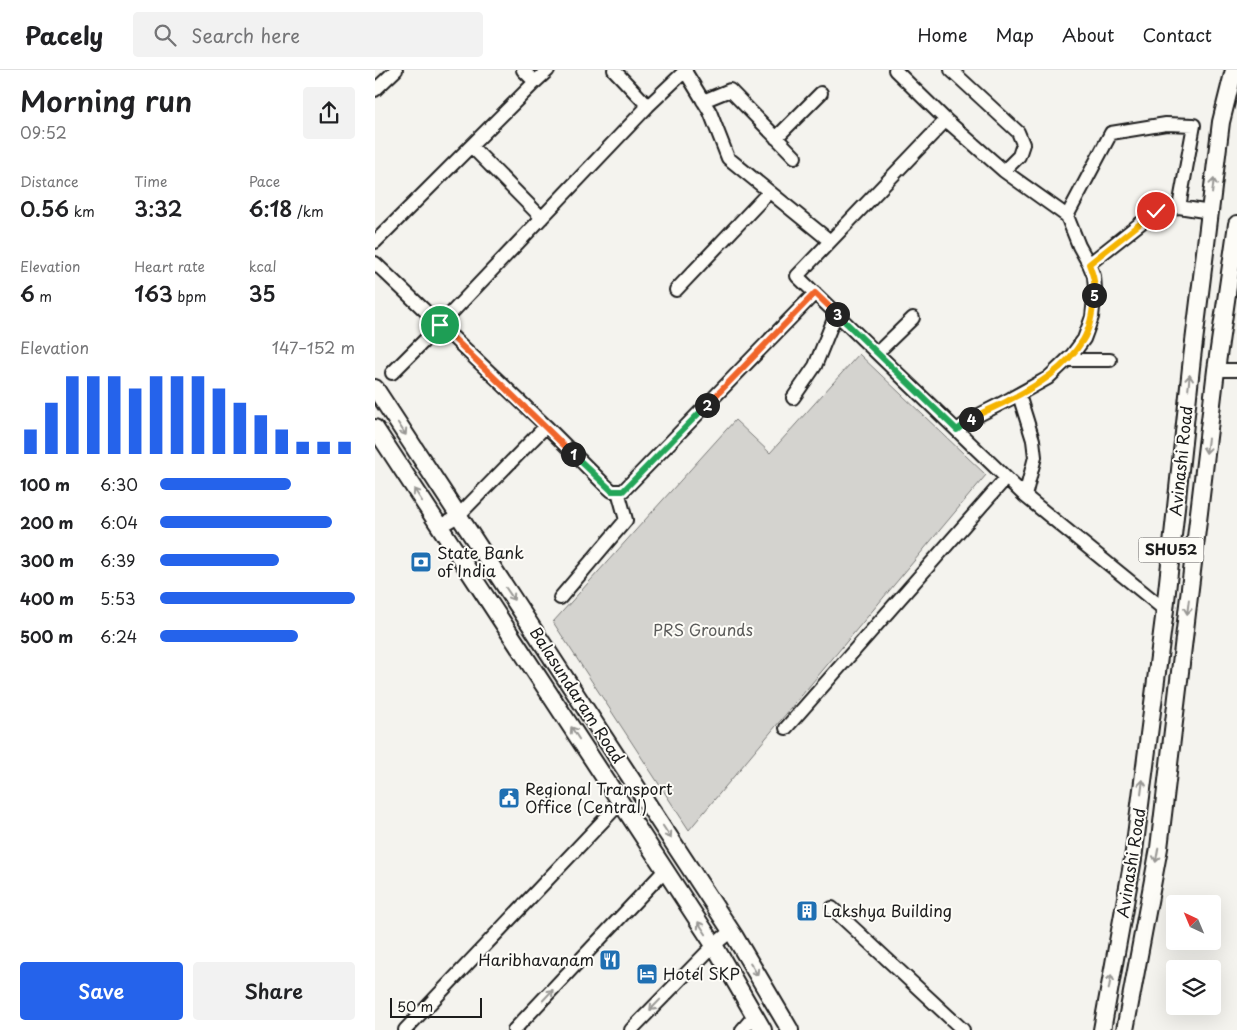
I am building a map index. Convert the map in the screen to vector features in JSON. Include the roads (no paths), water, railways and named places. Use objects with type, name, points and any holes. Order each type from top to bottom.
[{"type":"main road","name":"Avinashi Road","points":[[1102,1030],[1133,859],[1165,610],[1192,358],[1221,122],[1234,70]]},
{"type":"main road","name":"Avinashi Road","points":[[1125,1030],[1159,848],[1216,370],[1237,224]]},
{"type":"main road","name":"Balasundaram Road","points":[[375,388],[731,931],[790,1030]]},
{"type":"main road","name":"Balasundaram Road","points":[[375,428],[714,946],[763,1030]]},
{"type":"main road","points":[[595,764],[614,751]]},
{"type":"street","points":[[375,90],[396,70]]},
{"type":"street","points":[[523,70],[535,82]]},
{"type":"street","points":[[375,242],[547,70]]},
{"type":"street","points":[[614,70],[648,106]]},
{"type":"street","points":[[895,70],[945,120],[1004,171],[1067,216],[1094,276],[1095,289],[1092,317],[1084,339],[1067,360],[1048,378],[975,417],[957,430]]},
{"type":"street","points":[[951,70],[1018,132],[1023,144],[1019,156],[1004,171]]},
{"type":"street","points":[[392,373],[648,106],[686,71],[710,112],[728,158],[829,241]]},
{"type":"street","points":[[703,101],[729,90],[795,157]]},
{"type":"street","points":[[776,138],[821,93]]},
{"type":"street","points":[[945,120],[797,276],[1025,496],[1165,610]]},
{"type":"street","points":[[1067,216],[1111,133],[1166,124],[1194,125],[1179,207]]},
{"type":"street","points":[[471,146],[542,218]]},
{"type":"street","points":[[676,290],[769,192]]},
{"type":"street","points":[[1089,264],[1156,211],[1179,207],[1210,212]]},
{"type":"street","points":[[375,263],[612,491],[623,491],[815,293]]},
{"type":"street","points":[[793,398],[815,366],[836,314]]},
{"type":"street","points":[[877,353],[913,318]]},
{"type":"street","points":[[1067,360],[1110,360]]},
{"type":"street","points":[[1216,370],[1237,370]]},
{"type":"street","points":[[1019,395],[1033,440],[1035,457],[1025,496]]},
{"type":"street","points":[[439,527],[458,516],[546,426]]},
{"type":"street","points":[[786,728],[1006,478]]},
{"type":"street","points":[[561,598],[626,520],[619,491]]},
{"type":"street","points":[[405,1030],[621,802]]},
{"type":"street","points":[[514,1030],[665,870]]},
{"type":"street","points":[[832,908],[963,1030]]},
{"type":"street","points":[[631,1030],[731,931]]},
{"type":"street","points":[[742,1030],[755,1016]]},
{"type":"place","name":"State Bank of India","points":[[421,562]]},
{"type":"place","name":"Regional Transport Office (Central)","points":[[509,798]]},
{"type":"place","name":"Lakshya Building","points":[[807,911]]},
{"type":"place","name":"Haribhavanam","points":[[610,960]]},
{"type":"place","name":"Hotel SKP","points":[[647,974]]},
{"type":"park label","name":"PRS Grounds","points":[[703,630]]}]
